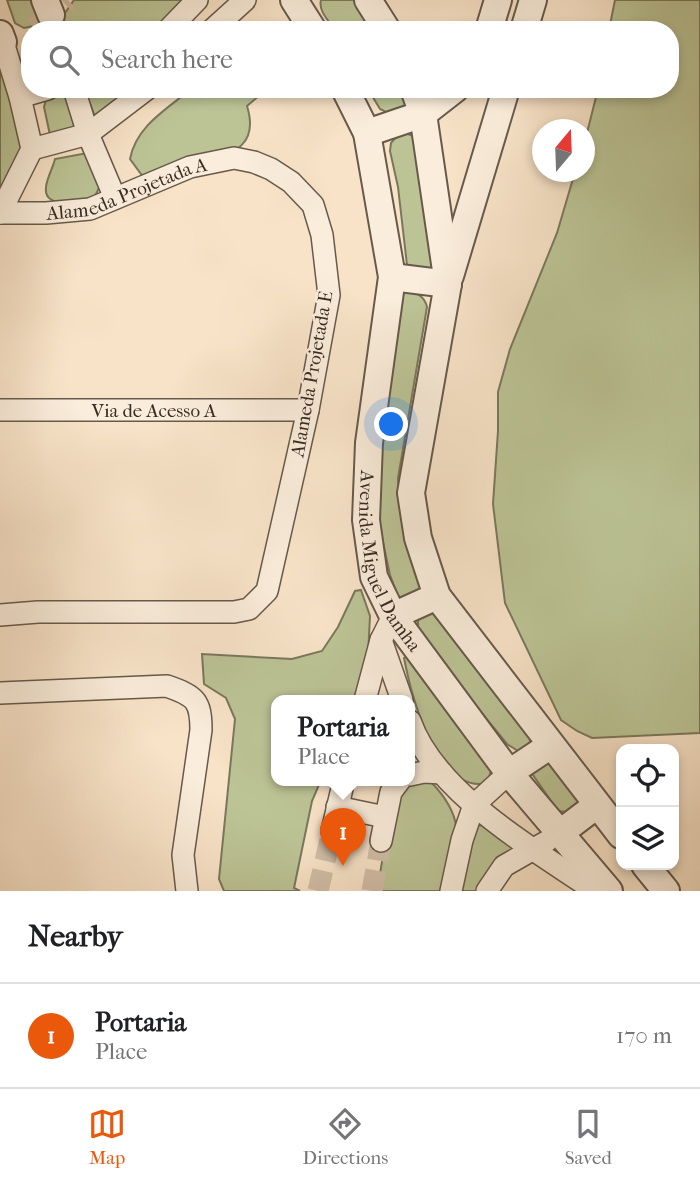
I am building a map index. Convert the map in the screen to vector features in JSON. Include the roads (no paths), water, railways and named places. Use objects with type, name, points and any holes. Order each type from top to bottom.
[{"type":"street","points":[[222,21],[245,0]]},
{"type":"street","points":[[294,0],[307,21]]},
{"type":"street","points":[[368,0],[381,21]]},
{"type":"street","points":[[492,21],[498,0]]},
{"type":"street","points":[[527,21],[533,0]]},
{"type":"street","points":[[177,21],[196,1],[211,21]]},
{"type":"street","points":[[0,213],[32,149],[20,97],[1,38]]},
{"type":"street","points":[[77,98],[88,134],[115,198]]},
{"type":"street","points":[[32,149],[88,134],[135,98]]},
{"type":"street","name":"Avenida Miguel Damha","points":[[350,98],[367,133],[392,277],[369,443],[366,520],[374,577],[387,628],[609,891]]},
{"type":"street","name":"Avenida Miguel Damha","points":[[418,98],[424,114],[448,284],[411,493],[418,538],[437,596],[616,829]]},
{"type":"street","points":[[367,133],[424,114],[444,98]]},
{"type":"street","points":[[392,277],[448,284],[503,98]]},
{"type":"street","name":"Alameda Projetada A","points":[[0,213],[90,209],[190,167],[234,158],[254,162]]},
{"type":"street","name":"Alameda Projetada E","points":[[0,615],[38,612],[234,612],[249,609],[267,591],[308,410],[329,295],[322,235],[313,205],[291,182],[254,162]]},
{"type":"street","name":"Via de Acesso A","points":[[0,410],[308,410]]},
{"type":"street","points":[[367,695],[387,628],[437,596]]},
{"type":"street","points":[[387,628],[401,695]]},
{"type":"street","points":[[0,693],[167,686],[192,695],[201,711],[200,739],[183,855],[187,891]]},
{"type":"street","points":[[415,737],[442,773],[474,805],[595,891]]},
{"type":"street","points":[[451,891],[462,841],[474,805],[509,773],[551,745]]},
{"type":"street","points":[[415,774],[442,773]]},
{"type":"street","points":[[332,831],[342,786]]},
{"type":"street","points":[[381,842],[391,792],[396,786]]},
{"type":"street","points":[[487,891],[504,866],[560,833],[597,805]]},
{"type":"street","points":[[337,807],[385,817]]},
{"type":"street","points":[[649,870],[666,891]]},
{"type":"tunnel","points":[[46,21],[68,0]]},
{"type":"tunnel","points":[[318,891],[332,831]]},
{"type":"tunnel","points":[[372,891],[381,841]]},
{"type":"place","name":"Portaria","points":[[343,866]]}]
